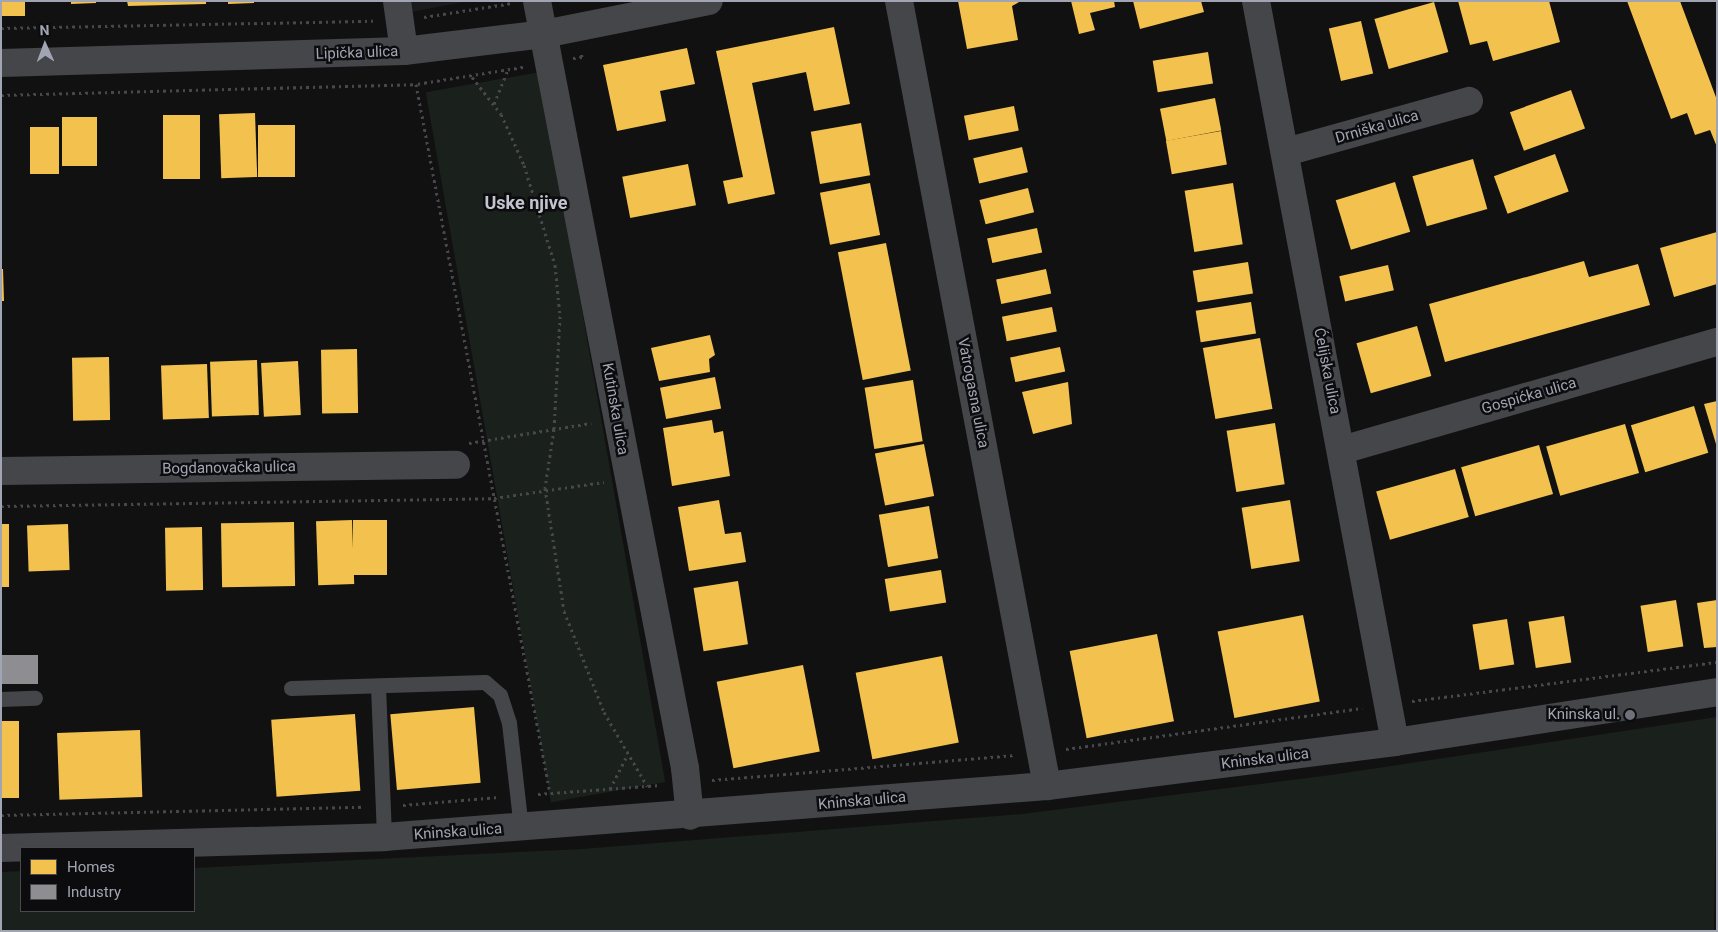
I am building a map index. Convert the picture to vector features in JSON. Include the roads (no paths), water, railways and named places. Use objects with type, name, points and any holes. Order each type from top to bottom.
[{"type":"street","name":"Lipička ulica","points":[[1,63],[404,51],[575,29],[709,1]]},
{"type":"street","name":"Vatrogasna ulica","points":[[899,1],[1047,786]]},
{"type":"street","name":"Ćelijska ulica","points":[[1256,1],[1342,450],[1395,742]]},
{"type":"street","name":"Kutinska ulica","points":[[526,2],[544,34],[686,782],[690,816]]},
{"type":"street","points":[[399,11],[404,51]]},
{"type":"street","name":"Drniška ulica","points":[[1286,152],[1469,101]]},
{"type":"street","name":"Gospićka ulica","points":[[1342,450],[1717,342]]},
{"type":"street","name":"Bogdanovačka ulica","points":[[1,471],[456,465]]},
{"type":"street","name":"Kninska ulica","points":[[36,847],[384,837],[690,816],[1047,786],[1395,742],[1717,692]]},
{"type":"street","name":"Kninska ulica","points":[[1,848],[20,847]]},
{"type":"lane","points":[[291,688],[485,682],[500,695],[509,723],[521,828]]},
{"type":"lane","points":[[378,686],[384,837]]},
{"type":"lane","points":[[1,698],[35,698]]},
{"type":"place","name":"Kninska ul.","points":[[1630,715]]},
{"type":"district","name":"Uske njive","points":[[526,203]]}]
